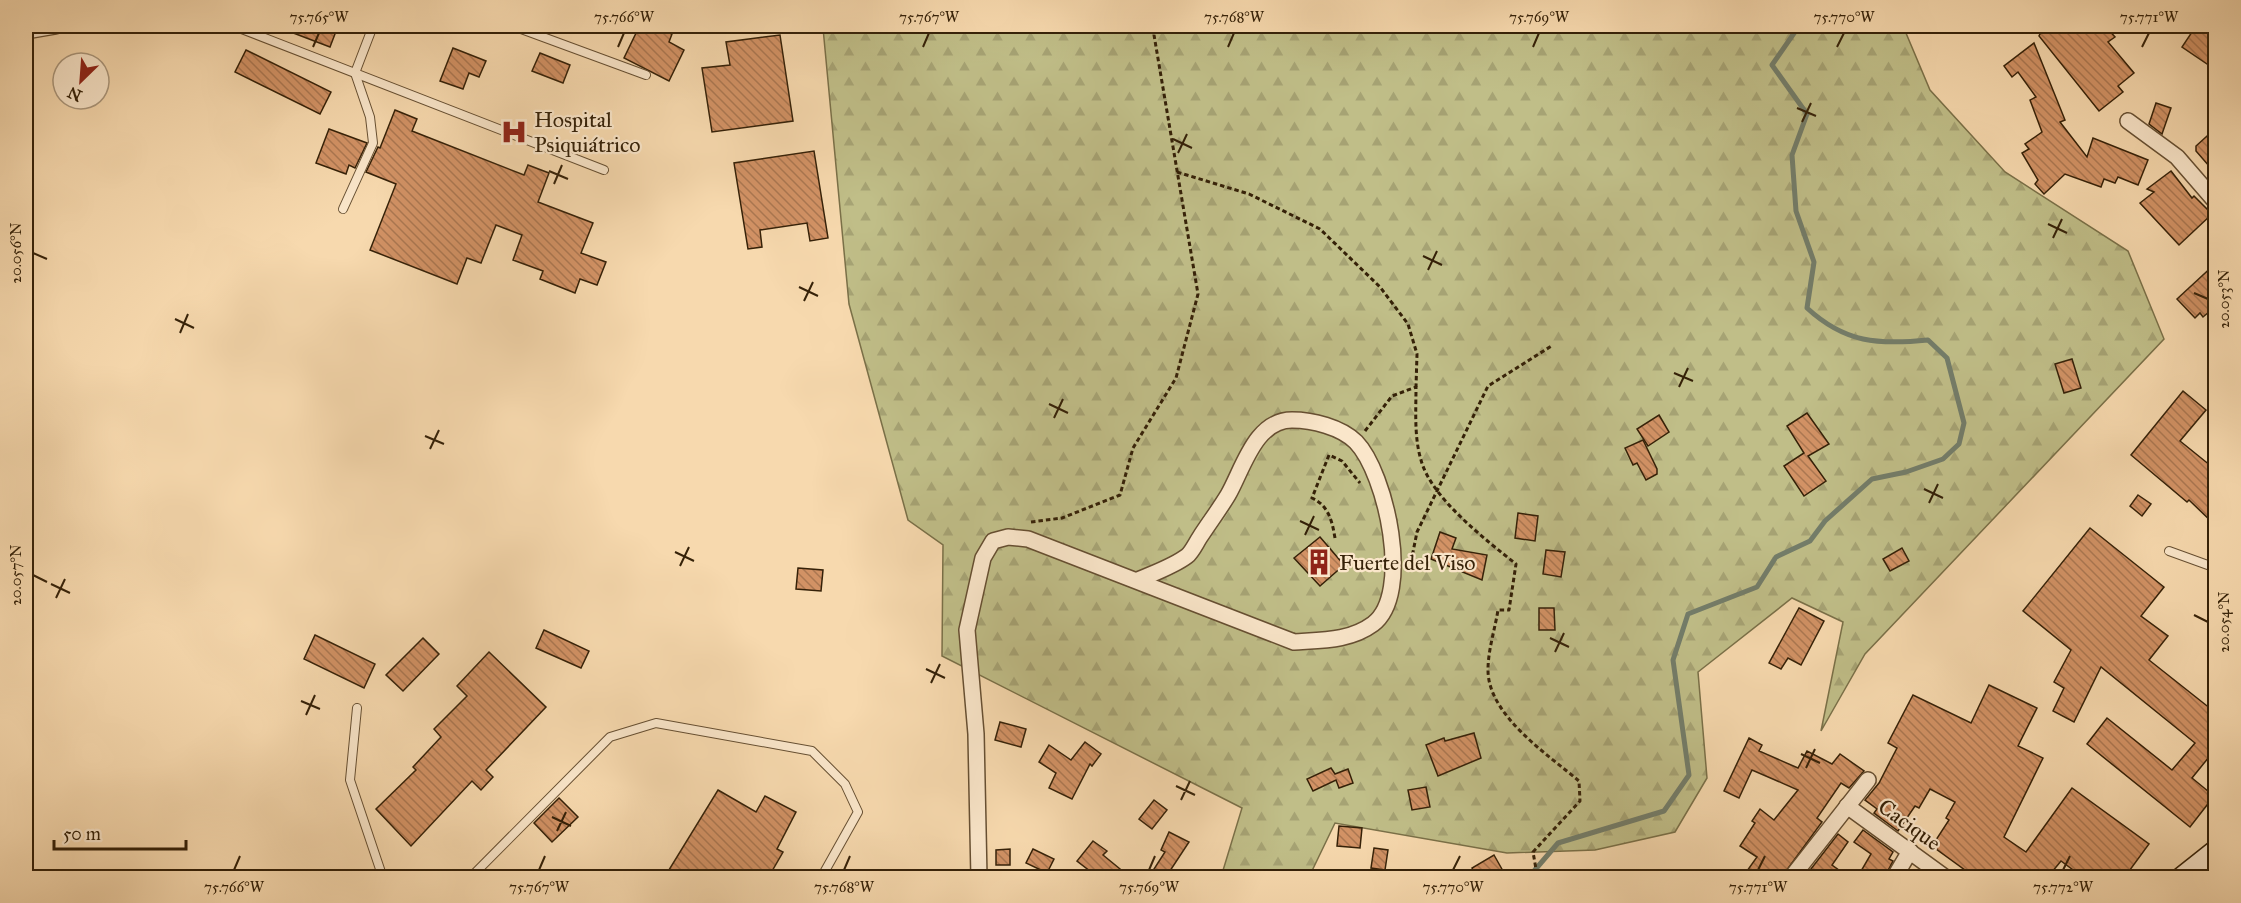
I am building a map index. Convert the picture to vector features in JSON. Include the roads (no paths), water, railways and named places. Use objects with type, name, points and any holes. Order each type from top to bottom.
[{"type":"main road","points":[[2182,878],[2216,851]]},
{"type":"street","points":[[26,31],[55,26]]},
{"type":"street","points":[[2128,121],[2177,157],[2216,202]]},
{"type":"street","points":[[979,878],[976,734],[967,630],[983,558],[993,542],[1008,537],[1028,539],[1294,642],[1337,639],[1357,634],[1374,623],[1387,606],[1393,582],[1390,530],[1379,484],[1367,456],[1354,441],[1317,423],[1290,420],[1271,425],[1259,437],[1227,495],[1188,555],[1138,580]]},
{"type":"street","points":[[1791,878],[1868,780]]},
{"type":"street","name":"Cacique","points":[[1847,806],[1946,878]]},
{"type":"street","points":[[1894,878],[1910,851]]},
{"type":"lane","points":[[234,26],[604,171]]},
{"type":"lane","points":[[343,209],[373,143],[370,117],[355,73],[373,26]]},
{"type":"lane","points":[[513,26],[646,75]]},
{"type":"lane","points":[[2169,551],[2216,568]]},
{"type":"lane","points":[[357,708],[350,780],[383,878]]},
{"type":"lane","points":[[470,878],[610,737],[656,723],[812,751],[845,784],[858,812],[821,878]]},
{"type":"waterway","points":[[1528,878],[1558,843],[1664,811],[1689,775],[1673,660],[1688,614],[1757,587],[1776,557],[1810,541],[1825,521],[1872,479],[1906,472],[1943,459],[1959,444],[1964,423],[1947,358],[1928,340],[1893,342],[1863,339],[1835,328],[1807,308],[1814,262],[1796,211],[1792,155],[1807,114],[1772,65],[1799,26]]},
{"type":"place","name":"Hospital Psiquiátrico","points":[[514,132]]},
{"type":"place","name":"Fuerte del Viso","points":[[1319,562]]}]
